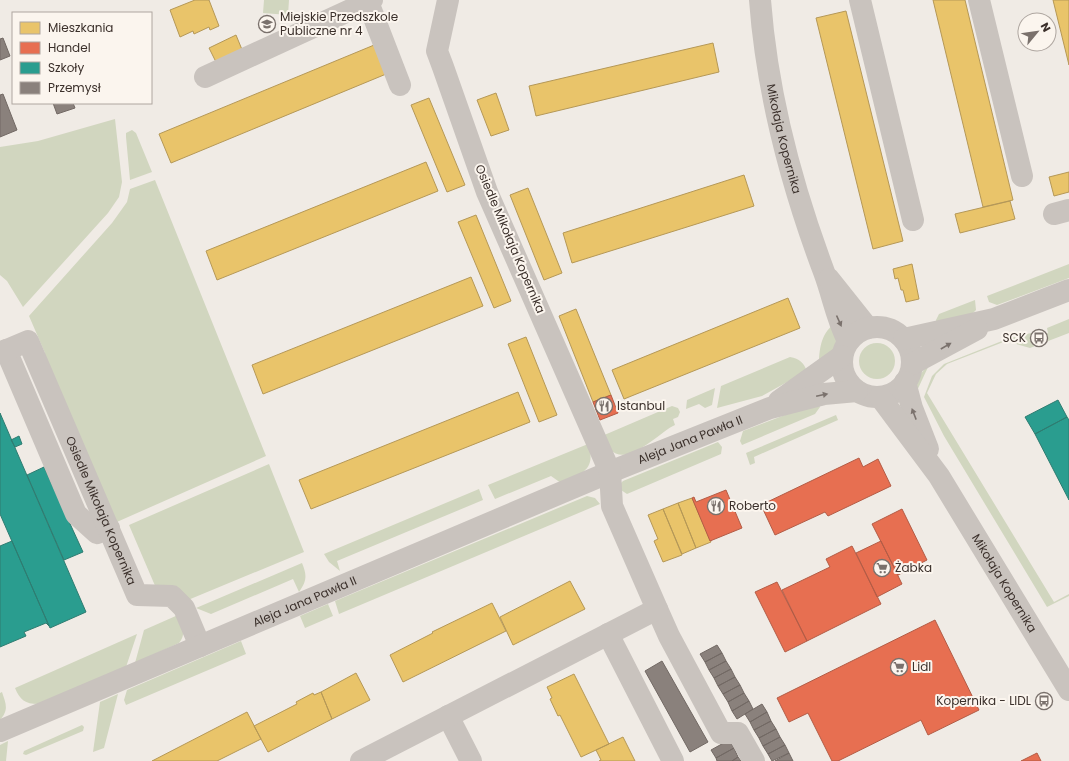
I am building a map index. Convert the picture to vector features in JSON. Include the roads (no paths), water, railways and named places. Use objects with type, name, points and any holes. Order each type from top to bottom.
[{"type":"street","name":"Osiedle Mikołaja Kopernika","points":[[448,0],[438,51],[443,67],[487,192],[610,472]]},
{"type":"street","name":"Mikołaja Kopernika","points":[[760,0],[762,29],[774,99],[791,177],[825,274],[845,348]]},
{"type":"street","points":[[860,0],[913,220]]},
{"type":"street","points":[[979,0],[1022,176]]},
{"type":"street","points":[[205,77],[370,1],[400,85]]},
{"type":"street","name":"Mikołaja Kopernika","points":[[825,274],[853,307],[868,328]]},
{"type":"street","points":[[904,339],[994,319],[1069,290]]},
{"type":"street","points":[[908,373],[994,319]]},
{"type":"street","points":[[868,328],[887,328],[904,339],[910,351],[908,373],[898,390],[880,397],[864,395],[847,382],[842,370],[845,348],[858,332],[868,328]]},
{"type":"street","name":"Osiedle Mikołaja Kopernika","points":[[3,352],[28,341],[137,594],[172,596],[184,608],[200,646]]},
{"type":"street","name":"Aleja Jana Pawła II","points":[[770,408],[845,348]]},
{"type":"street","points":[[3,352],[76,514],[97,533],[109,528]]},
{"type":"street","name":"Mikołaja Kopernika","points":[[908,373],[912,408],[939,476]]},
{"type":"street","name":"Aleja Jana Pawła II","points":[[0,731],[610,472],[770,408],[824,394],[857,391]]},
{"type":"street","name":"Mikołaja Kopernika","points":[[880,397],[939,476],[969,528],[1069,690]]},
{"type":"street","points":[[610,472],[612,506],[669,636],[721,733],[738,733],[754,761]]},
{"type":"street","points":[[361,761],[657,609]]},
{"type":"street","points":[[608,634],[674,761]]},
{"type":"street","points":[[448,716],[471,761]]},
{"type":"place","name":"Miejskie Przedszkole Publiczne nr 4","points":[[267,24]]},
{"type":"place","name":"SCK","points":[[1039,338]]},
{"type":"place","name":"Istanbul","points":[[604,406]]},
{"type":"place","name":"Roberto","points":[[716,506]]},
{"type":"place","name":"Żabka","points":[[882,568]]},
{"type":"place","name":"Lidl","points":[[899,667]]},
{"type":"place","name":"Kopernika - LIDL","points":[[1044,701]]}]
